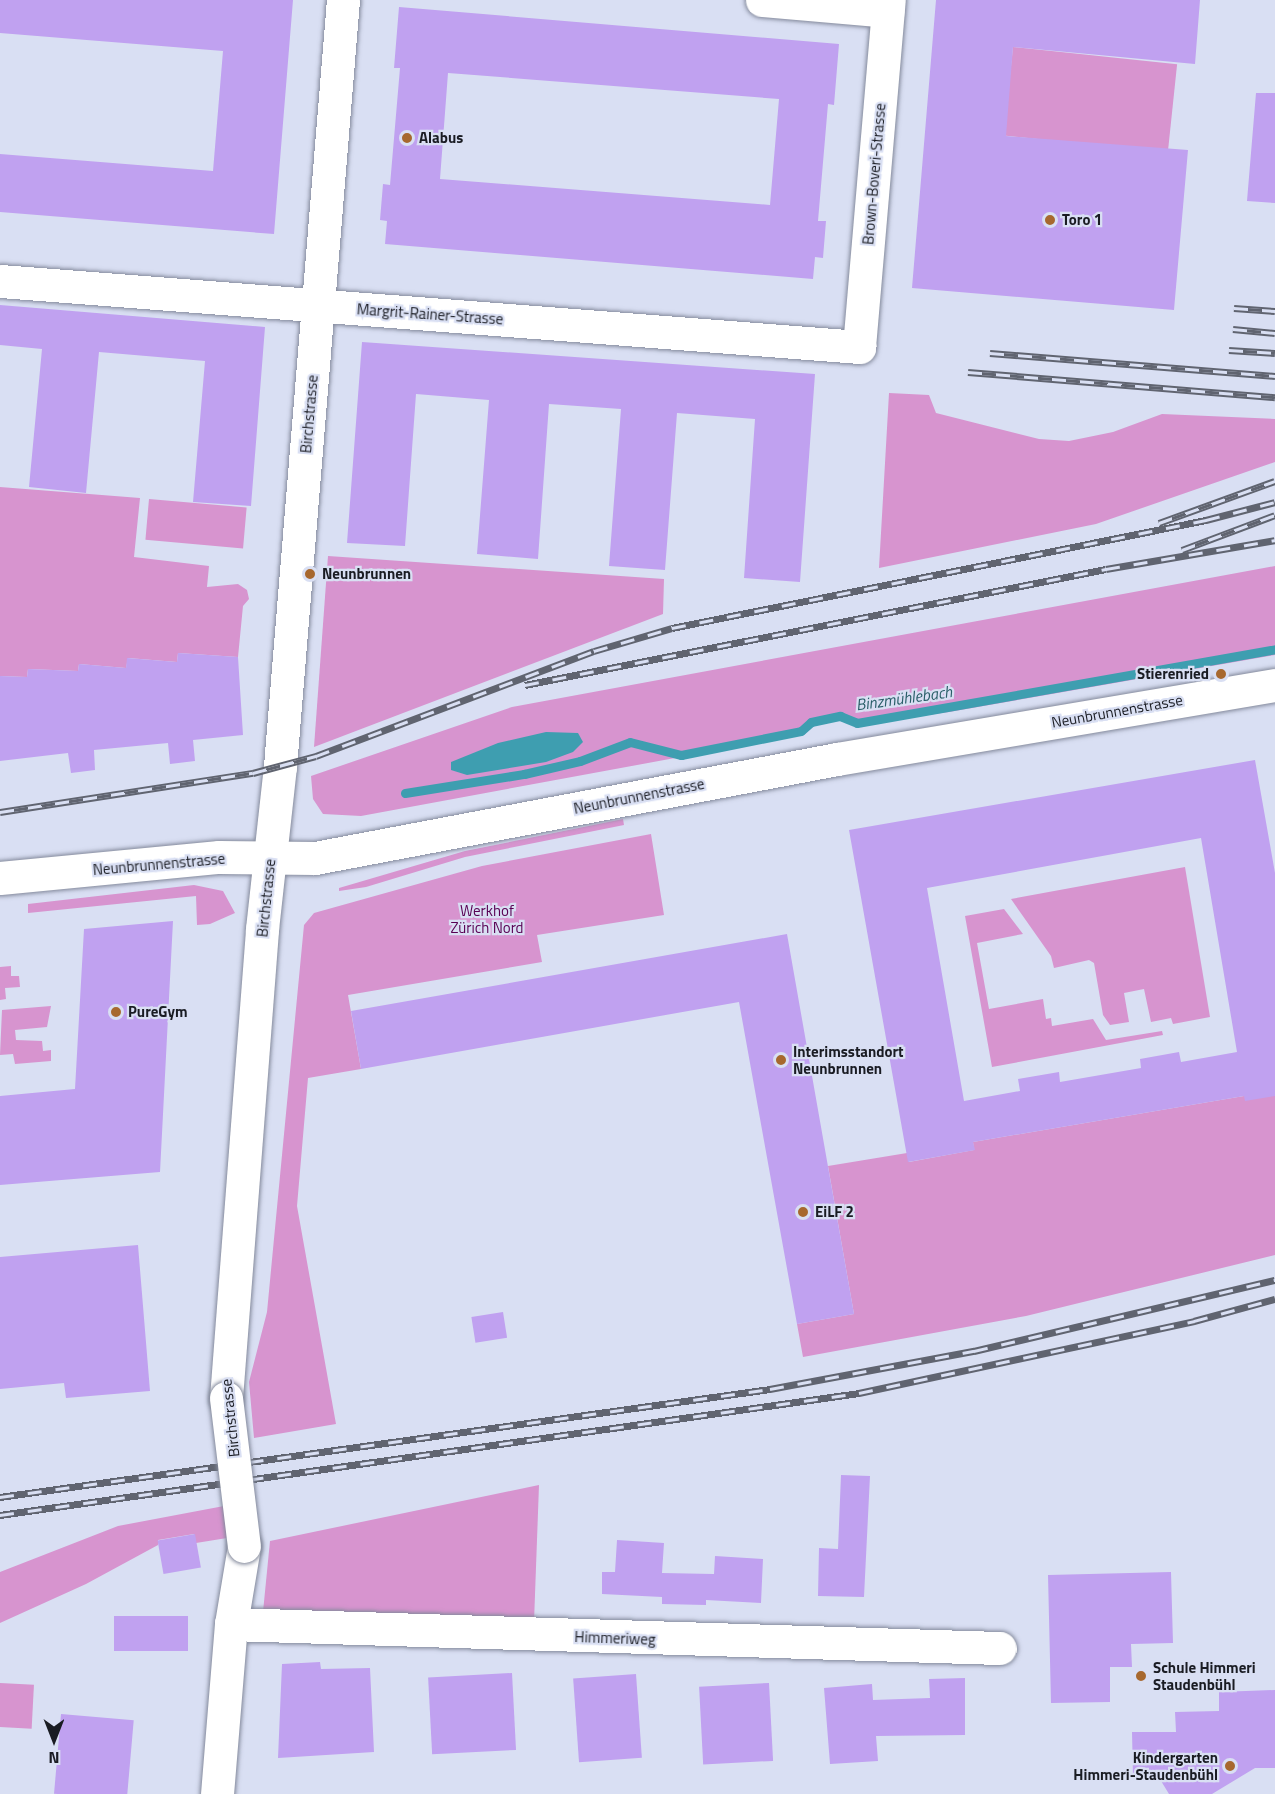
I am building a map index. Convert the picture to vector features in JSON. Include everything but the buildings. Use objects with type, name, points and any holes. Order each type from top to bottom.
[{"type":"street","name":"Birchstrasse","points":[[217,1794],[231,1624],[244,1546],[226,1398],[343,0]]},
{"type":"street","points":[[762,0],[889,5]]},
{"type":"street","name":"Brown-Boveri-Strasse","points":[[859,347],[889,5]]},
{"type":"street","name":"Margrit-Rainer-Strasse","points":[[0,281],[859,347]]},
{"type":"street","name":"Neunbrunnenstrasse","points":[[0,879],[219,857],[315,858],[837,759],[1275,685]]},
{"type":"street","name":"Himmeriweg","points":[[231,1624],[1000,1648]]},
{"type":"green space","points":[[1013,47],[1177,64],[1168,153],[1004,136]]},
{"type":"green space","points":[[889,393],[929,395],[936,413],[1039,439],[1069,441],[1113,432],[1162,414],[1275,419],[1275,462],[1096,524],[879,568]]},
{"type":"green space","points":[[0,487],[140,498],[134,557],[209,566],[207,587],[238,584],[247,590],[249,599],[243,606],[238,657],[178,653],[177,662],[128,658],[126,668],[79,664],[78,671],[28,669],[27,677],[0,676]]},
{"type":"green space","points":[[149,499],[247,508],[243,548],[145,540]]},
{"type":"green space","points":[[328,556],[664,579],[663,614],[314,747]]},
{"type":"green space","points":[[1275,566],[1275,655],[949,712],[857,725],[837,720],[817,723],[805,734],[361,816],[323,814],[313,799],[311,776],[512,707]]},
{"type":"green space","points":[[623,819],[624,825],[465,857],[366,887],[339,891],[339,888],[465,851]]},
{"type":"green space","name":"Werkhof Zürich Nord","points":[[651,834],[664,915],[537,935],[542,962],[348,995],[361,1069],[308,1078],[297,1206],[336,1424],[254,1438],[249,1382],[267,1312],[304,925],[314,913],[482,866]]},
{"type":"green space","points":[[1185,867],[1210,1017],[1173,1024],[1171,1018],[1151,1022],[1144,989],[1124,993],[1129,1022],[1110,1025],[1103,1015],[1094,963],[1089,960],[1054,968],[1051,956],[1011,899]]},
{"type":"green space","points":[[194,885],[223,891],[235,913],[210,924],[197,925],[196,896],[28,913],[28,904]]},
{"type":"green space","points":[[1004,909],[1023,934],[977,943],[989,1009],[1043,999],[1046,1019],[1051,1018],[1052,1026],[1093,1019],[1106,1040],[1162,1031],[1163,1035],[992,1067],[965,916]]},
{"type":"green space","points":[[11,966],[11,976],[19,976],[20,987],[5,988],[6,999],[0,1000],[0,967]]},
{"type":"green space","points":[[51,1006],[47,1027],[15,1030],[16,1040],[42,1041],[43,1051],[51,1050],[51,1061],[15,1064],[13,1054],[0,1055],[2,1010]]},
{"type":"green space","points":[[1244,1096],[1275,1096],[1275,1255],[1026,1316],[803,1357],[797,1324],[854,1314],[828,1166],[907,1153],[909,1162],[974,1150],[973,1142]]},
{"type":"green space","points":[[539,1485],[534,1622],[263,1612],[270,1541]]},
{"type":"green space","points":[[224,1506],[227,1538],[196,1543],[194,1534],[158,1540],[158,1545],[86,1584],[0,1623],[0,1572],[118,1526]]},
{"type":"green space","points":[[0,1683],[34,1685],[32,1729],[0,1727]]},
{"type":"water","points":[[546,732],[578,733],[583,742],[573,752],[546,762],[467,775],[451,770],[451,762],[498,743]]},
{"type":"waterway","name":"Binzmühlebach","points":[[405,793],[524,774],[580,761],[630,742],[681,755],[801,731],[811,722],[840,716],[857,723],[1275,649]]},
{"type":"railway","points":[[1234,308],[1275,311]]},
{"type":"railway","points":[[1233,329],[1275,333]]},
{"type":"railway","points":[[1229,350],[1275,353]]},
{"type":"railway","points":[[990,353],[1275,376]]},
{"type":"railway","points":[[968,372],[1275,397]]},
{"type":"railway","points":[[1159,523],[1275,481]]},
{"type":"railway","points":[[0,812],[253,773],[316,756],[594,651],[672,628],[1206,520],[1275,502]]},
{"type":"railway","points":[[1182,550],[1275,515]]},
{"type":"railway","points":[[525,685],[1106,569],[1275,540]]},
{"type":"railway","points":[[0,1497],[770,1389],[974,1351],[1275,1280]]},
{"type":"railway","points":[[0,1515],[859,1393],[1194,1321],[1275,1299]]},
{"type":"place","name":"Alabus","points":[[407,138]]},
{"type":"place","name":"Toro 1","points":[[1050,220]]},
{"type":"place","name":"Neunbrunnen","points":[[310,574]]},
{"type":"place","name":"Stierenried","points":[[1221,674]]},
{"type":"place","name":"PureGym","points":[[116,1012]]},
{"type":"place","name":"Interimsstandort Neunbrunnen","points":[[781,1060]]},
{"type":"place","name":"EiLF 2","points":[[803,1212]]},
{"type":"place","name":"Schule Himmeri Staudenbühl","points":[[1141,1676]]},
{"type":"place","name":"Kindergarten Himmeri-Staudenbühl","points":[[1230,1766]]}]
